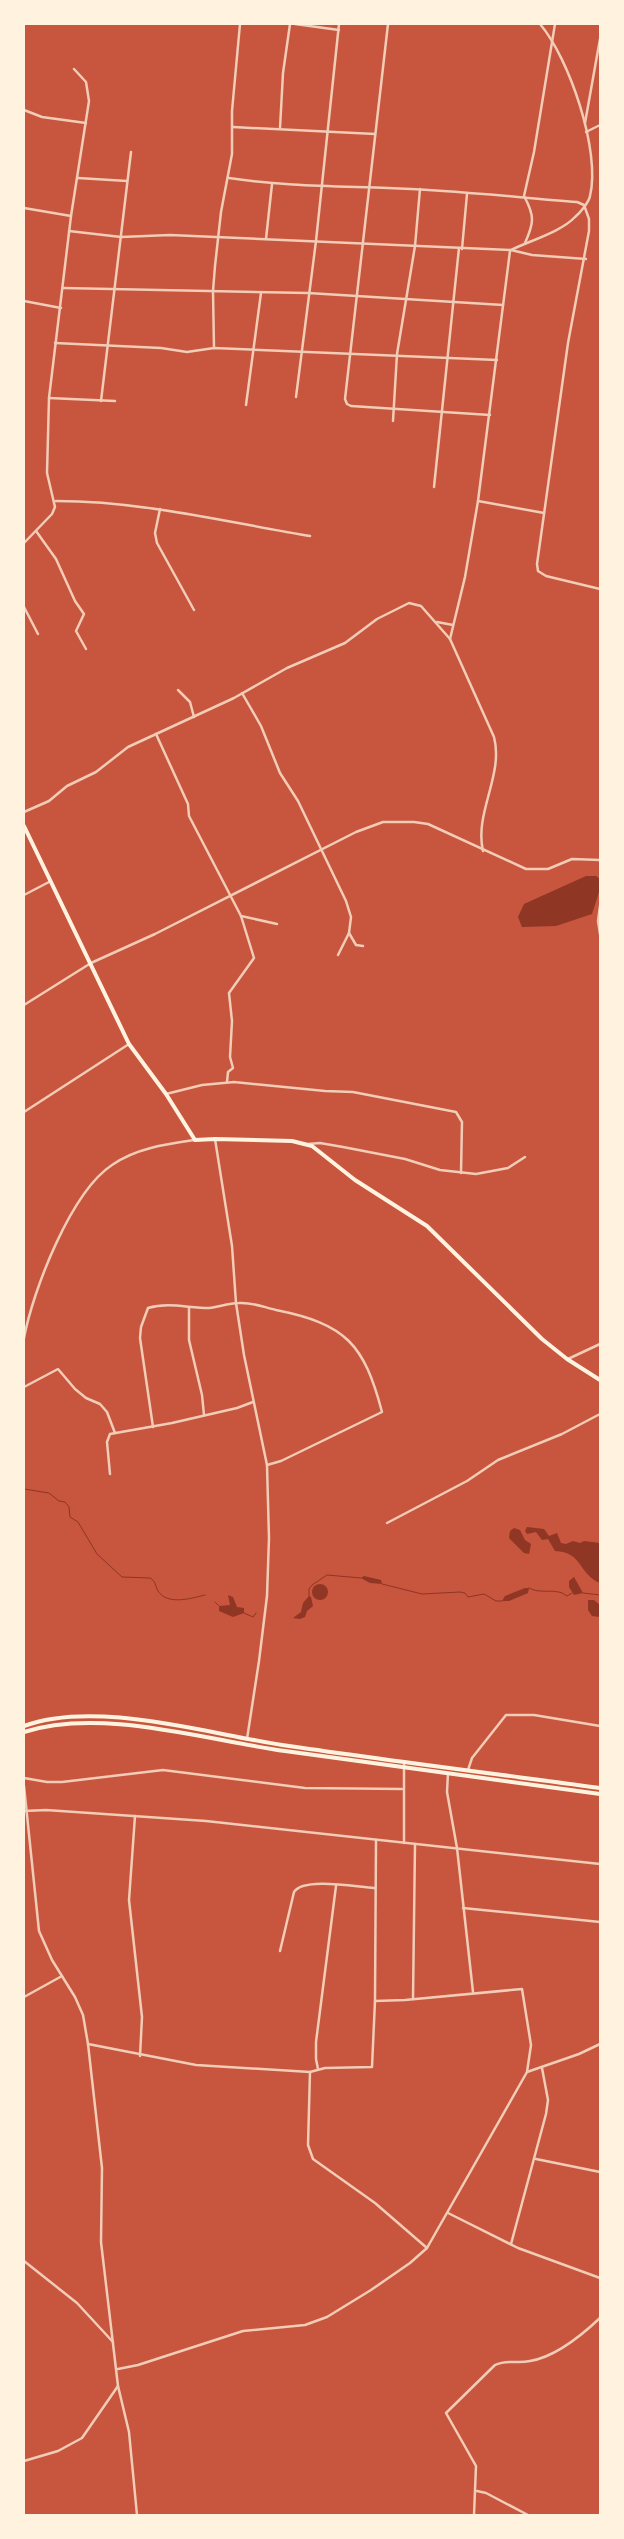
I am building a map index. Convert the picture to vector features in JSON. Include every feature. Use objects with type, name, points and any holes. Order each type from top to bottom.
[{"type":"main road","points":[[24,826],[49,882],[70,920],[129,1044],[166,1094],[195,1140],[292,1141],[306,1144],[322,1153],[355,1180],[427,1226],[521,1319],[567,1359],[600,1380]]},
{"type":"main road","points":[[24,1726],[52,1718],[105,1716],[142,1720],[448,1773],[600,1794]]},
{"type":"main road","points":[[141,1727],[142,1720]]},
{"type":"main road","points":[[24,1732],[42,1726],[61,1723],[141,1727],[233,1744],[285,1751],[468,1770],[600,1788]]},
{"type":"main road","points":[[233,1744],[234,1737]]},
{"type":"main road","points":[[285,1751],[286,1746]]},
{"type":"main road","points":[[519,1783],[520,1777]]},
{"type":"street","points":[[214,348],[213,291],[221,212],[228,178],[240,24]]},
{"type":"street","points":[[280,128],[283,73],[290,24]]},
{"type":"street","points":[[295,24],[339,30]]},
{"type":"street","points":[[296,397],[316,240],[339,24]]},
{"type":"street","points":[[388,24],[352,352],[345,399],[346,404],[490,415]]},
{"type":"street","points":[[511,250],[568,224],[590,196],[593,168],[590,144],[569,75],[552,38],[540,24]]},
{"type":"street","points":[[525,243],[531,228],[532,212],[524,196],[534,152],[555,24]]},
{"type":"street","points":[[584,125],[600,40]]},
{"type":"street","points":[[24,543],[52,514],[56,501],[47,473],[49,398],[69,231],[86,123],[89,90],[86,82],[74,69]]},
{"type":"street","points":[[24,110],[42,117],[86,123]]},
{"type":"street","points":[[586,132],[600,125]]},
{"type":"street","points":[[233,127],[375,134]]},
{"type":"street","points":[[101,401],[113,288],[131,152]]},
{"type":"street","points":[[78,178],[128,181]]},
{"type":"street","points":[[228,178],[272,184],[524,196],[577,202],[584,205]]},
{"type":"street","points":[[266,239],[272,184]]},
{"type":"street","points":[[392,421],[397,354],[415,246],[420,190]]},
{"type":"street","points":[[434,487],[446,356],[467,194]]},
{"type":"street","points":[[584,205],[590,225],[586,259],[568,343],[544,513],[538,571],[546,576],[600,589]]},
{"type":"street","points":[[24,208],[71,216]]},
{"type":"street","points":[[69,231],[121,237],[219,237],[316,240],[461,249],[511,250],[532,255],[586,259]]},
{"type":"street","points":[[450,639],[465,577],[478,500],[511,250]]},
{"type":"street","points":[[63,288],[308,293],[453,300],[503,305]]},
{"type":"street","points":[[246,405],[262,293]]},
{"type":"street","points":[[24,301],[61,308]]},
{"type":"street","points":[[55,343],[187,352],[214,348],[302,350],[497,360]]},
{"type":"street","points":[[49,398],[115,402]]},
{"type":"street","points":[[478,500],[544,513]]},
{"type":"street","points":[[56,501],[115,502],[310,536]]},
{"type":"street","points":[[160,509],[155,533],[157,543],[194,610]]},
{"type":"street","points":[[36,531],[56,559],[75,601],[84,614],[76,632],[86,649]]},
{"type":"street","points":[[24,812],[49,801],[66,786],[96,772],[128,747],[242,693],[287,668],[346,643],[377,619],[409,603],[416,604],[450,639],[487,718],[496,744],[495,764],[482,821],[483,851]]},
{"type":"street","points":[[24,607],[38,634]]},
{"type":"street","points":[[435,622],[453,625]]},
{"type":"street","points":[[178,690],[190,702],[194,716]]},
{"type":"street","points":[[242,693],[261,726],[280,773],[298,802],[346,900],[352,917],[349,933],[338,955]]},
{"type":"street","points":[[156,734],[188,804],[189,816],[221,880],[232,895],[241,916],[254,958],[229,993],[232,1021],[230,1057],[233,1068],[228,1072],[227,1082]]},
{"type":"street","points":[[24,1005],[91,963],[232,895],[320,849],[383,822],[402,821],[428,824],[519,867],[532,870],[552,868],[572,859],[600,860]]},
{"type":"street","points":[[24,895],[49,882]]},
{"type":"street","points":[[600,906],[598,921],[600,934]]},
{"type":"street","points":[[241,916],[277,924]]},
{"type":"street","points":[[349,933],[356,945],[363,946]]},
{"type":"street","points":[[24,1112],[129,1044]]},
{"type":"street","points":[[166,1094],[202,1085],[227,1082],[353,1092],[456,1112],[462,1122],[461,1172]]},
{"type":"street","points":[[214,1139],[232,1246],[236,1303],[253,1402],[267,1465],[269,1571],[260,1661],[246,1739]]},
{"type":"street","points":[[24,1338],[29,1316],[45,1270],[68,1222],[92,1181],[114,1163],[130,1156],[160,1146],[195,1140]]},
{"type":"street","points":[[306,1144],[320,1143],[405,1158],[440,1170],[461,1172],[498,1171],[519,1162],[525,1157]]},
{"type":"street","points":[[153,1427],[140,1338],[145,1312],[154,1306],[212,1308],[236,1303],[302,1314],[344,1335],[361,1353],[374,1383],[382,1412],[281,1461],[267,1465]]},
{"type":"street","points":[[189,1308],[189,1340],[202,1395],[204,1415]]},
{"type":"street","points":[[567,1359],[600,1344]]},
{"type":"street","points":[[24,1387],[58,1369],[75,1389],[86,1398],[100,1404],[107,1412],[115,1433]]},
{"type":"street","points":[[110,1474],[107,1442],[110,1434],[153,1427],[237,1408],[253,1402]]},
{"type":"street","points":[[387,1523],[466,1481],[498,1460],[562,1434],[600,1414]]},
{"type":"street","points":[[468,1770],[472,1758],[506,1715],[534,1715],[600,1726]]},
{"type":"street","points":[[404,1764],[402,1789],[404,1843]]},
{"type":"street","points":[[449,1768],[447,1792],[457,1848],[473,1992]]},
{"type":"street","points":[[24,1778],[62,1782],[163,1770],[304,1788],[402,1789]]},
{"type":"street","points":[[24,1786],[28,1810],[36,1920],[42,1940],[83,2015],[88,2044],[102,2168],[101,2242],[118,2369],[118,2386],[129,2432],[137,2515]]},
{"type":"street","points":[[24,1811],[206,1821],[600,1864]]},
{"type":"street","points":[[135,1816],[129,1900],[142,2017],[140,2056]]},
{"type":"street","points":[[88,2044],[140,2056],[196,2065],[310,2072],[318,2069],[372,2067],[375,2001],[374,1888],[376,1840]]},
{"type":"street","points":[[412,1999],[415,1844]]},
{"type":"street","points":[[280,1951],[296,1888],[312,1883],[374,1888]]},
{"type":"street","points":[[318,2069],[316,2052],[336,1886]]},
{"type":"street","points":[[463,1908],[600,1922]]},
{"type":"street","points":[[24,1997],[62,1976]]},
{"type":"street","points":[[118,2369],[138,2365],[243,2331],[305,2325],[327,2317],[410,2263],[428,2248],[527,2072],[531,2045],[522,1989],[375,2001]]},
{"type":"street","points":[[527,2072],[542,2068],[600,2044]]},
{"type":"street","points":[[510,2244],[535,2159],[548,2106],[542,2068]]},
{"type":"street","points":[[310,2072],[308,2145],[314,2159],[375,2203],[428,2248]]},
{"type":"street","points":[[535,2159],[600,2172]]},
{"type":"street","points":[[448,2213],[510,2244],[600,2278]]},
{"type":"street","points":[[24,2261],[76,2303],[114,2344]]},
{"type":"street","points":[[474,2515],[476,2466],[446,2414],[495,2365],[502,2361],[524,2362],[537,2360],[577,2337],[600,2318]]},
{"type":"street","points":[[24,2461],[58,2451],[82,2438],[118,2386]]},
{"type":"street","points":[[476,2491],[486,2493],[528,2515]]},
{"type":"shaded area","points":[[586,876],[596,876],[600,879],[600,889],[592,914],[556,926],[522,927],[518,917],[524,904]]},
{"type":"shaded area","points":[[527,1527],[544,1529],[549,1536],[557,1533],[561,1543],[566,1544],[573,1541],[580,1543],[584,1541],[600,1543],[600,1583],[593,1579],[571,1555],[555,1551],[548,1539],[542,1540],[536,1532],[527,1534],[525,1531]]},
{"type":"shaded area","points":[[514,1528],[520,1530],[525,1540],[531,1544],[529,1554],[524,1553],[509,1538],[510,1531]]},
{"type":"shaded area","points":[[364,1576],[381,1580],[382,1584],[370,1583],[361,1578]]},
{"type":"shaded area","points":[[574,1577],[583,1593],[574,1595],[569,1587],[569,1581]]},
{"type":"shaded area","points":[[320,1584],[328,1592],[320,1600],[312,1592]]},
{"type":"shaded area","points":[[529,1588],[528,1593],[509,1601],[502,1601],[505,1596]]},
{"type":"shaded area","points":[[228,1595],[233,1597],[237,1607],[244,1608],[244,1613],[233,1617],[219,1611],[219,1606],[230,1605]]},
{"type":"shaded area","points":[[309,1596],[313,1606],[307,1611],[305,1617],[300,1619],[293,1618],[301,1612],[303,1603]]},
{"type":"shaded area","points":[[588,1600],[594,1600],[600,1605],[600,1617],[592,1616],[588,1610]]},
{"type":"waterway","points":[[24,1489],[49,1493],[59,1501],[65,1502],[69,1507],[70,1517],[78,1522],[97,1554],[122,1577],[150,1578],[162,1596],[174,1600],[205,1595]]},
{"type":"waterway","points":[[309,1596],[309,1589],[312,1585],[327,1575],[361,1578]]},
{"type":"waterway","points":[[382,1584],[422,1594],[460,1592],[465,1593],[468,1597],[484,1594],[496,1601],[502,1601]]},
{"type":"waterway","points":[[529,1588],[538,1591],[563,1593],[567,1596],[572,1593]]},
{"type":"waterway","points":[[583,1593],[600,1595]]},
{"type":"waterway","points":[[215,1602],[219,1606]]},
{"type":"waterway","points":[[244,1613],[253,1617],[256,1613]]}]
